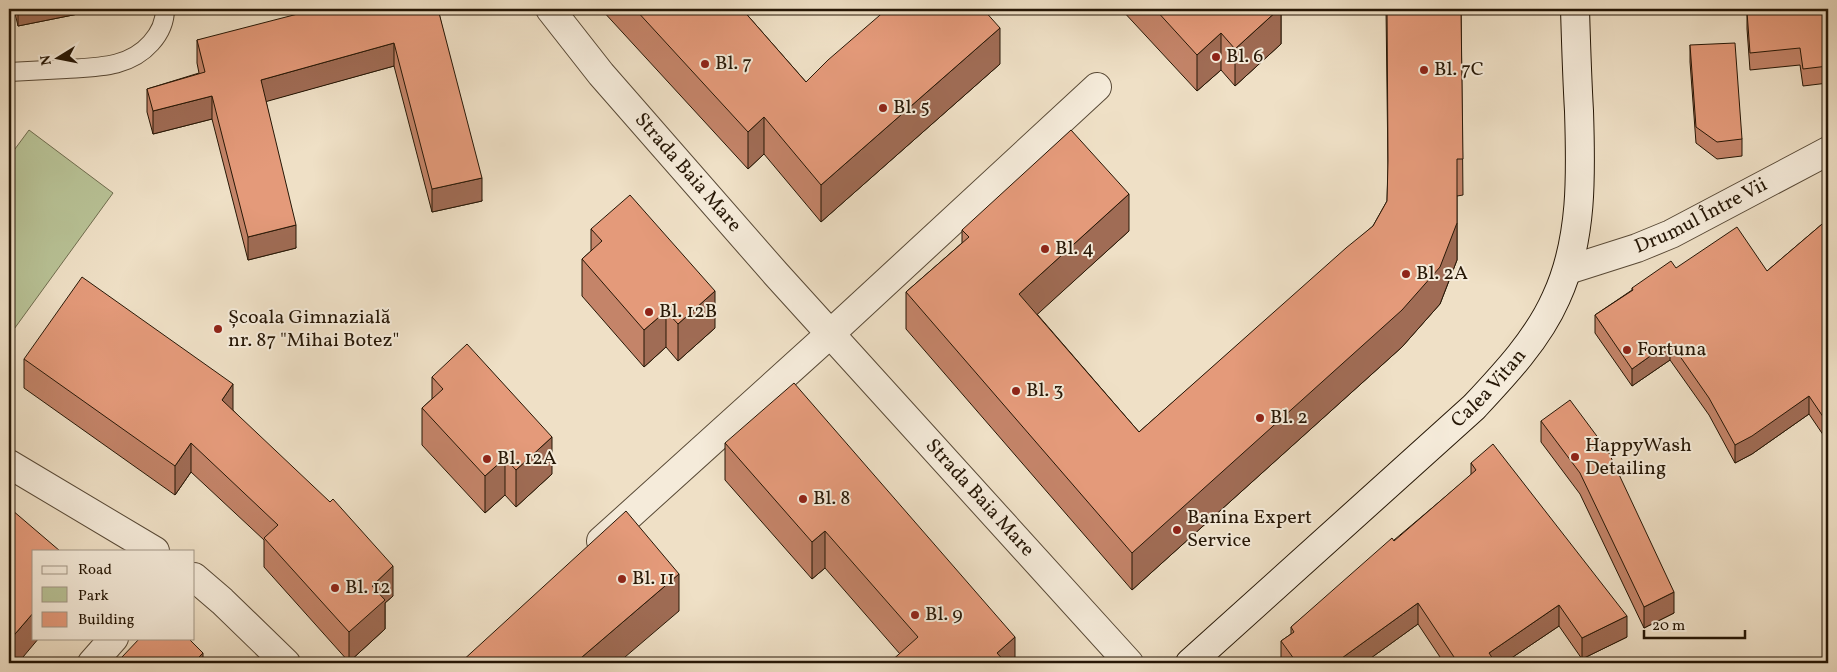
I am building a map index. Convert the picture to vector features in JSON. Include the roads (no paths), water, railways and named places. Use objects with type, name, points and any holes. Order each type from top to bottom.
[{"type":"street","name":"Strada Baia Mare","points":[[550,9],[601,74],[830,334],[1129,663]]},
{"type":"street","name":"Calea Vitan","points":[[1190,663],[1474,407],[1502,378],[1534,336],[1556,300],[1568,270],[1580,187],[1575,9]]},
{"type":"street","points":[[582,559],[830,334],[1097,87]]},
{"type":"street","name":"Drumul Între Vii","points":[[1568,270],[1637,248],[1671,234],[1828,151]]},
{"type":"street","points":[[11,469],[153,550]]},
{"type":"street","points":[[195,578],[222,601],[277,660]]},
{"type":"street","points":[[92,663],[112,640]]},
{"type":"lane","points":[[9,72],[110,66],[126,60],[142,53],[158,36],[166,9]]},
{"type":"place","name":"Bl. 6","points":[[1216,57]]},
{"type":"place","name":"Bl. 7","points":[[705,64]]},
{"type":"place","name":"Bl. 7C","points":[[1424,70]]},
{"type":"place","name":"Bl. 5","points":[[883,108]]},
{"type":"place","name":"Bl. 4","points":[[1045,249]]},
{"type":"place","name":"Bl. 2A","points":[[1406,274]]},
{"type":"place","name":"Bl. 12B","points":[[649,312]]},
{"type":"place","name":"Școala Gimnazială nr. 87 \"Mihai Botez\"","points":[[218,329]]},
{"type":"place","name":"Fortuna","points":[[1627,350]]},
{"type":"place","name":"Bl. 3","points":[[1016,391]]},
{"type":"place","name":"Bl. 2","points":[[1260,418]]},
{"type":"place","name":"HappyWash Detailing","points":[[1575,457]]},
{"type":"place","name":"Bl. 12A","points":[[487,459]]},
{"type":"place","name":"Bl. 8","points":[[803,499]]},
{"type":"place","name":"Banina Expert Service","points":[[1177,530]]},
{"type":"place","name":"Bl. 11","points":[[622,579]]},
{"type":"place","name":"Bl. 12","points":[[335,588]]},
{"type":"place","name":"Bl. 9","points":[[915,615]]}]
